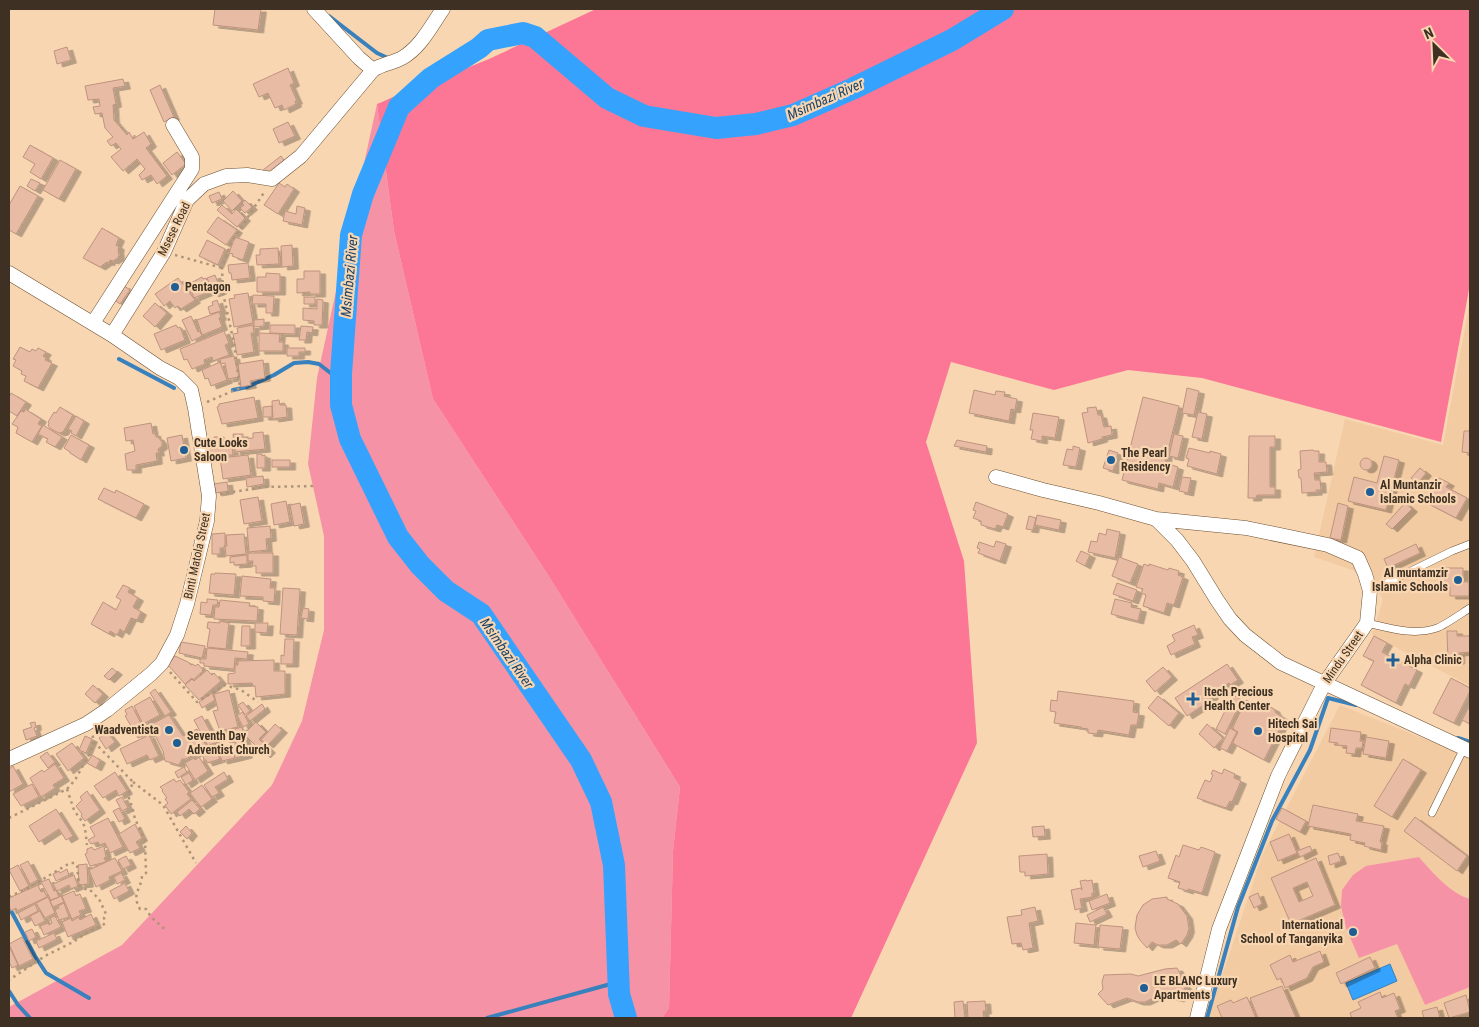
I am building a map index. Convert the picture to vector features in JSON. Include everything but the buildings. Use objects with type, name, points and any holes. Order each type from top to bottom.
[{"type":"street","points":[[314,9],[359,58],[373,70]]},
{"type":"street","points":[[272,179],[301,156],[373,70],[402,58],[418,46],[443,9]]},
{"type":"street","points":[[93,323],[192,169],[192,158],[173,125]]},
{"type":"street","name":"Msese Road","points":[[112,335],[164,252],[187,200],[204,184],[226,176],[247,175],[272,179]]},
{"type":"street","name":"Binti Matola Street","points":[[9,272],[112,335],[160,368],[179,378],[191,390],[209,496],[207,521],[187,604],[177,635],[162,663],[114,704],[86,724],[9,759]]},
{"type":"street","name":"Mindu Street","points":[[996,477],[1156,519],[1246,528],[1328,546],[1358,558],[1365,574],[1370,591],[1367,623],[1324,684],[1278,776],[1218,930],[1197,1018]]},
{"type":"street","points":[[1156,519],[1193,561],[1230,619],[1245,635],[1281,663],[1467,749]]},
{"type":"lane","points":[[1370,591],[1470,544]]},
{"type":"lane","points":[[1367,623],[1402,632],[1426,630],[1438,628],[1470,608]]},
{"type":"lane","points":[[1432,812],[1467,749]]},
{"type":"path","points":[[195,408],[240,388],[234,343],[223,293],[222,268],[231,243],[272,179]]},
{"type":"path","points":[[164,252],[222,268]]},
{"type":"path","points":[[209,496],[264,487],[314,486]]},
{"type":"path","points":[[162,663],[197,702],[225,685],[241,690],[258,702]]},
{"type":"path","points":[[86,724],[92,733],[94,742],[133,782],[163,806],[196,863]]},
{"type":"path","points":[[9,818],[67,789],[75,780],[94,742]]},
{"type":"path","points":[[133,782],[129,793],[129,800],[135,819],[146,840],[146,873],[142,876],[142,883],[137,889],[136,902],[140,909],[146,909],[151,917],[167,931]]},
{"type":"path","points":[[67,789],[74,810],[85,828],[87,845]]},
{"type":"path","points":[[9,897],[70,863],[75,863],[79,886],[89,889],[99,899],[106,914],[104,918],[105,923],[102,926],[45,956],[9,980]]},
{"type":"shaded area","points":[[596,9],[1470,9],[1470,284],[1441,442],[1202,378],[1128,370],[1054,390],[951,362],[926,442],[964,561],[977,743],[851,1018],[662,1018],[669,1008],[673,851],[680,787],[548,575],[433,399],[394,231],[377,104],[489,59]]},
{"type":"shaded area","points":[[377,104],[394,231],[433,399],[548,575],[680,787],[673,851],[669,1008],[662,1018],[9,1018],[9,1007],[122,945],[272,785],[302,721],[324,630],[324,536],[308,464],[317,378]]},
{"type":"shaded area","points":[[1470,301],[1470,686],[1372,635],[1383,600],[1370,576],[1314,557],[1345,419],[1443,445]]},
{"type":"shaded area","name":"International School of Tanganyika","points":[[1340,705],[1470,757],[1470,1018],[1209,1018],[1263,853]]},
{"type":"shaded area","points":[[1419,857],[1449,887],[1470,899],[1470,987],[1425,1005],[1397,944],[1359,958],[1346,928],[1341,906],[1342,890],[1353,875],[1366,866]]},
{"type":"water","points":[[1390,964],[1397,981],[1353,1000],[1346,983]]},
{"type":"waterway","name":"Msimbazi River","points":[[626,1018],[619,994],[614,865],[601,802],[581,760],[481,614],[446,591],[420,565],[398,537],[350,439],[341,405],[341,374],[351,235],[363,194],[399,107],[431,78],[479,48],[488,40],[523,33],[535,37],[607,98],[644,116],[716,128],[756,124],[793,115],[852,89],[952,40],[1003,9]]},
{"type":"waterway","points":[[329,16],[377,53],[390,59]]},
{"type":"waterway","points":[[119,359],[174,388]]},
{"type":"waterway","points":[[233,390],[247,387],[274,375],[294,363],[308,362],[319,364],[337,378],[341,374]]},
{"type":"waterway","points":[[1207,1018],[1238,907],[1272,821],[1310,750],[1328,698],[1356,705]]},
{"type":"waterway","points":[[1458,738],[1470,742]]},
{"type":"waterway","points":[[9,907],[46,973],[89,998]]},
{"type":"waterway","points":[[487,1018],[618,982]]},
{"type":"waterway","points":[[9,991],[30,1018]]},
{"type":"place","name":"Pentagon","points":[[175,287]]},
{"type":"place","name":"Cute Looks Saloon","points":[[184,450]]},
{"type":"place","name":"The Pearl Residency","points":[[1111,460]]},
{"type":"place","name":"Al Muntanzir Islamic Schools","points":[[1370,492]]},
{"type":"place","name":"Al muntamzir Islamic Schools","points":[[1458,580]]},
{"type":"place","name":"Alpha Clinic","points":[[1393,660]]},
{"type":"place","name":"Itech Precious Health Center","points":[[1193,699]]},
{"type":"place","name":"Waadventista","points":[[169,730]]},
{"type":"place","name":"Hitech Sai Hospital","points":[[1258,731]]},
{"type":"place","name":"Seventh Day Adventist Church","points":[[177,743]]},
{"type":"place","name":"International School of Tanganyika","points":[[1353,932]]},
{"type":"place","name":"LE BLANC Luxury Apartments","points":[[1144,988]]}]
